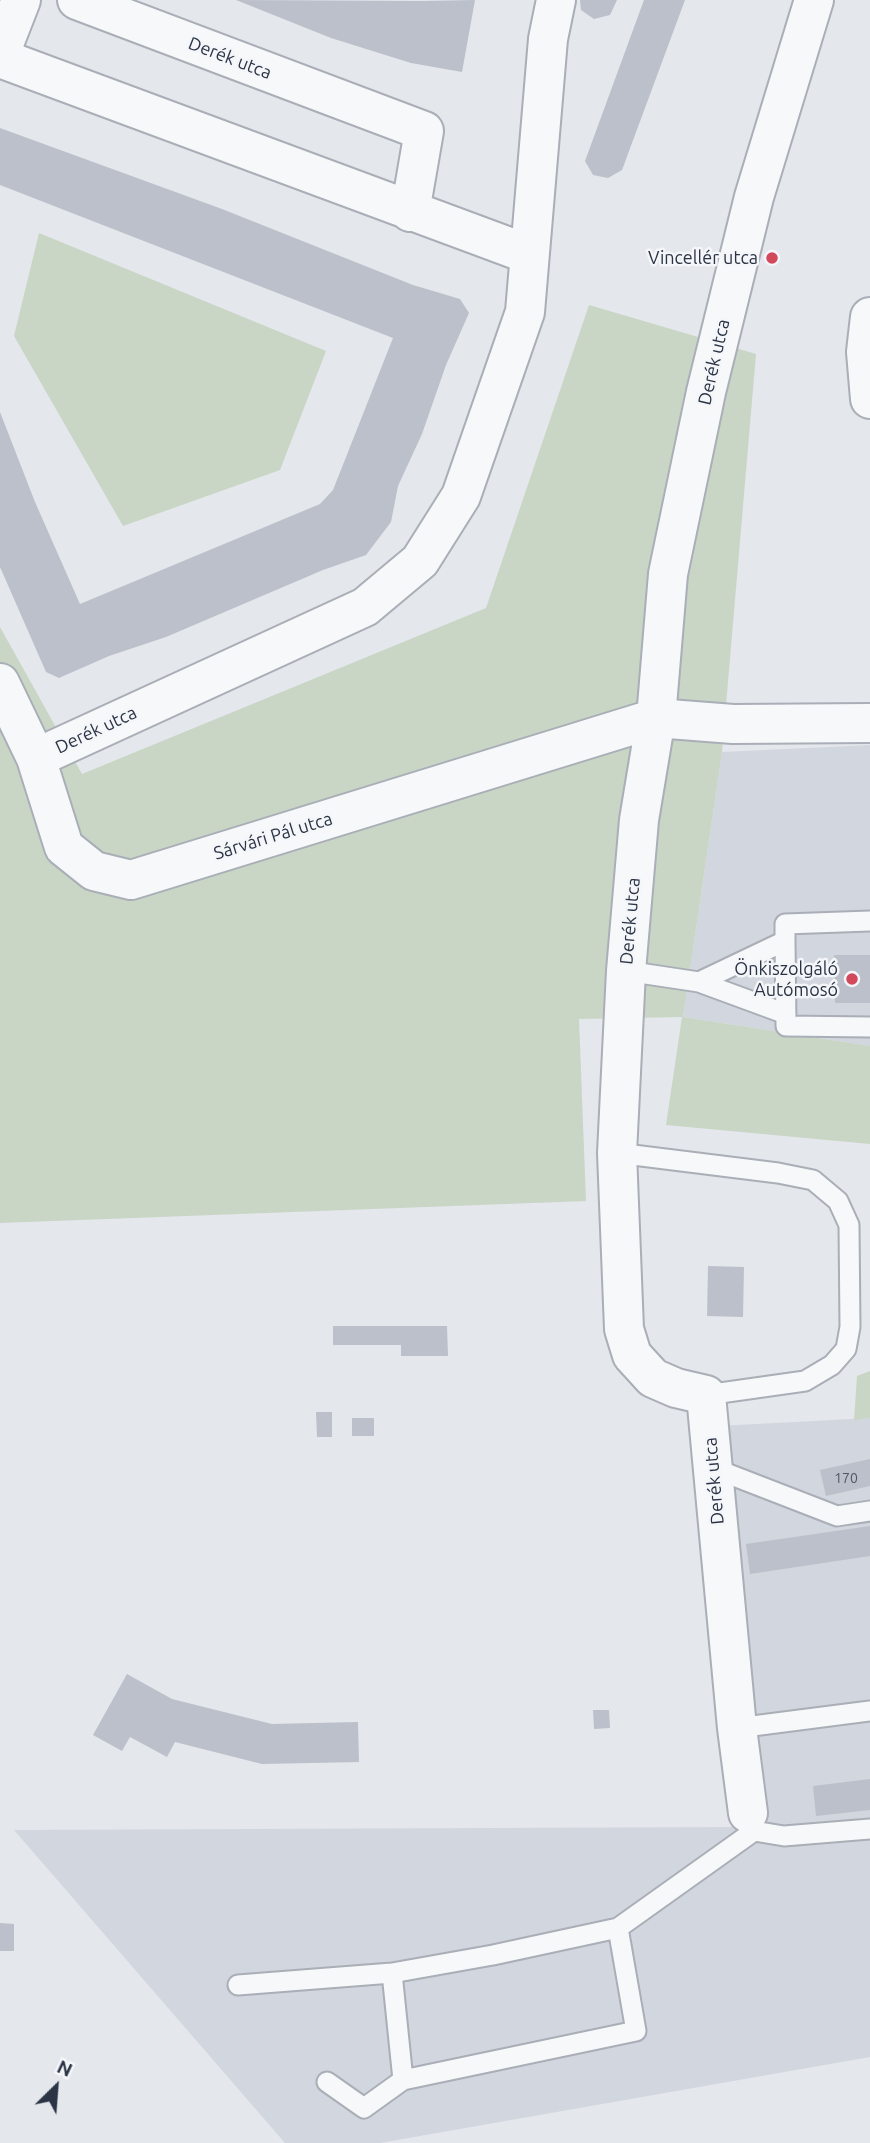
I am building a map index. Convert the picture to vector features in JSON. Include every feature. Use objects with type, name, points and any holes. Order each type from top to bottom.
[{"type":"street","points":[[22,0],[0,56],[410,212],[528,254]]},
{"type":"street","name":"Derék utca","points":[[77,0],[424,131],[410,212]]},
{"type":"street","name":"Derék utca","points":[[36,758],[365,607],[420,561],[461,496],[525,312],[548,39],[556,0]]},
{"type":"street","name":"Derék utca","points":[[751,1822],[737,1728],[706,1395],[676,1388],[653,1378],[632,1355],[624,1329],[617,1153],[626,971],[639,820],[656,718],[668,574],[706,392],[754,197],[814,0]]},
{"type":"street","points":[[870,317],[866,352],[870,399]]},
{"type":"street","name":"Sárvári Pál utca","points":[[0,683],[36,758],[64,847],[94,871],[131,880],[656,718]]},
{"type":"street","points":[[656,718],[733,724],[870,723]]},
{"type":"lane","points":[[870,921],[785,924],[786,1026],[870,1027]]},
{"type":"lane","points":[[699,982],[785,941]]},
{"type":"lane","points":[[626,971],[699,982],[786,1014]]},
{"type":"lane","points":[[617,1153],[778,1172],[813,1180],[838,1201],[849,1226],[850,1327],[846,1349],[832,1365],[805,1381],[706,1395]]},
{"type":"lane","points":[[713,1468],[837,1516],[870,1511]]},
{"type":"lane","points":[[737,1728],[870,1711]]},
{"type":"lane","points":[[238,1985],[392,1973],[618,1928],[751,1822],[783,1836],[870,1829]]},
{"type":"lane","points":[[327,2082],[364,2108],[403,2080],[636,2031],[618,1928]]},
{"type":"lane","points":[[392,1973],[403,2080]]},
{"type":"shaded area","points":[[870,745],[870,1046],[683,1017],[722,752]]},
{"type":"shaded area","points":[[870,1418],[870,2057],[380,2143],[285,2143],[14,1830],[734,1827],[761,1800],[718,1426]]},
{"type":"green space","points":[[39,233],[326,351],[280,470],[123,526],[14,336]]},
{"type":"green space","points":[[589,305],[756,354],[722,752],[683,1017],[870,1046],[870,1144],[666,1125],[682,1017],[579,1019],[586,1201],[0,1223],[0,627],[82,774],[486,608]]},
{"type":"green space","points":[[870,1371],[870,1418],[854,1420],[857,1376]]},
{"type":"building","points":[[236,0],[475,0],[462,72],[411,63],[331,38]]},
{"type":"building","points":[[580,0],[617,0],[610,15],[594,19],[581,10]]},
{"type":"building","points":[[644,0],[685,0],[622,170],[608,178],[593,175],[585,161]]},
{"type":"building","points":[[0,128],[222,209],[413,285],[460,299],[469,313],[446,365],[422,434],[398,486],[391,522],[366,555],[59,678],[46,672],[0,567],[0,412],[35,502],[80,604],[320,504],[333,490],[393,338],[0,185]]},
{"type":"building","name":"Önkiszolgáló Autómosó","points":[[834,955],[870,955],[870,1003],[835,1003]]},
{"type":"building","points":[[708,1266],[744,1267],[743,1317],[707,1316]]},
{"type":"building","points":[[333,1326],[447,1326],[448,1356],[401,1356],[401,1345],[333,1345]]},
{"type":"building","points":[[316,1412],[332,1412],[332,1437],[317,1437]]},
{"type":"building","points":[[352,1418],[374,1418],[374,1436],[352,1436]]},
{"type":"building","points":[[870,1459],[870,1486],[826,1496],[820,1470]]},
{"type":"building","points":[[870,1526],[870,1556],[750,1574],[746,1544]]},
{"type":"building","points":[[127,1674],[172,1699],[272,1724],[358,1722],[359,1762],[262,1764],[175,1742],[167,1757],[130,1737],[122,1751],[93,1735]]},
{"type":"building","points":[[593,1710],[609,1710],[610,1728],[594,1729]]},
{"type":"building","points":[[870,1779],[870,1810],[816,1816],[813,1786]]},
{"type":"building","points":[[0,1923],[14,1924],[14,1951],[0,1951]]},
{"type":"place","name":"Vincellér utca","points":[[772,258]]},
{"type":"place","name":"Önkiszolgáló Autómosó","points":[[852,979]]}]
